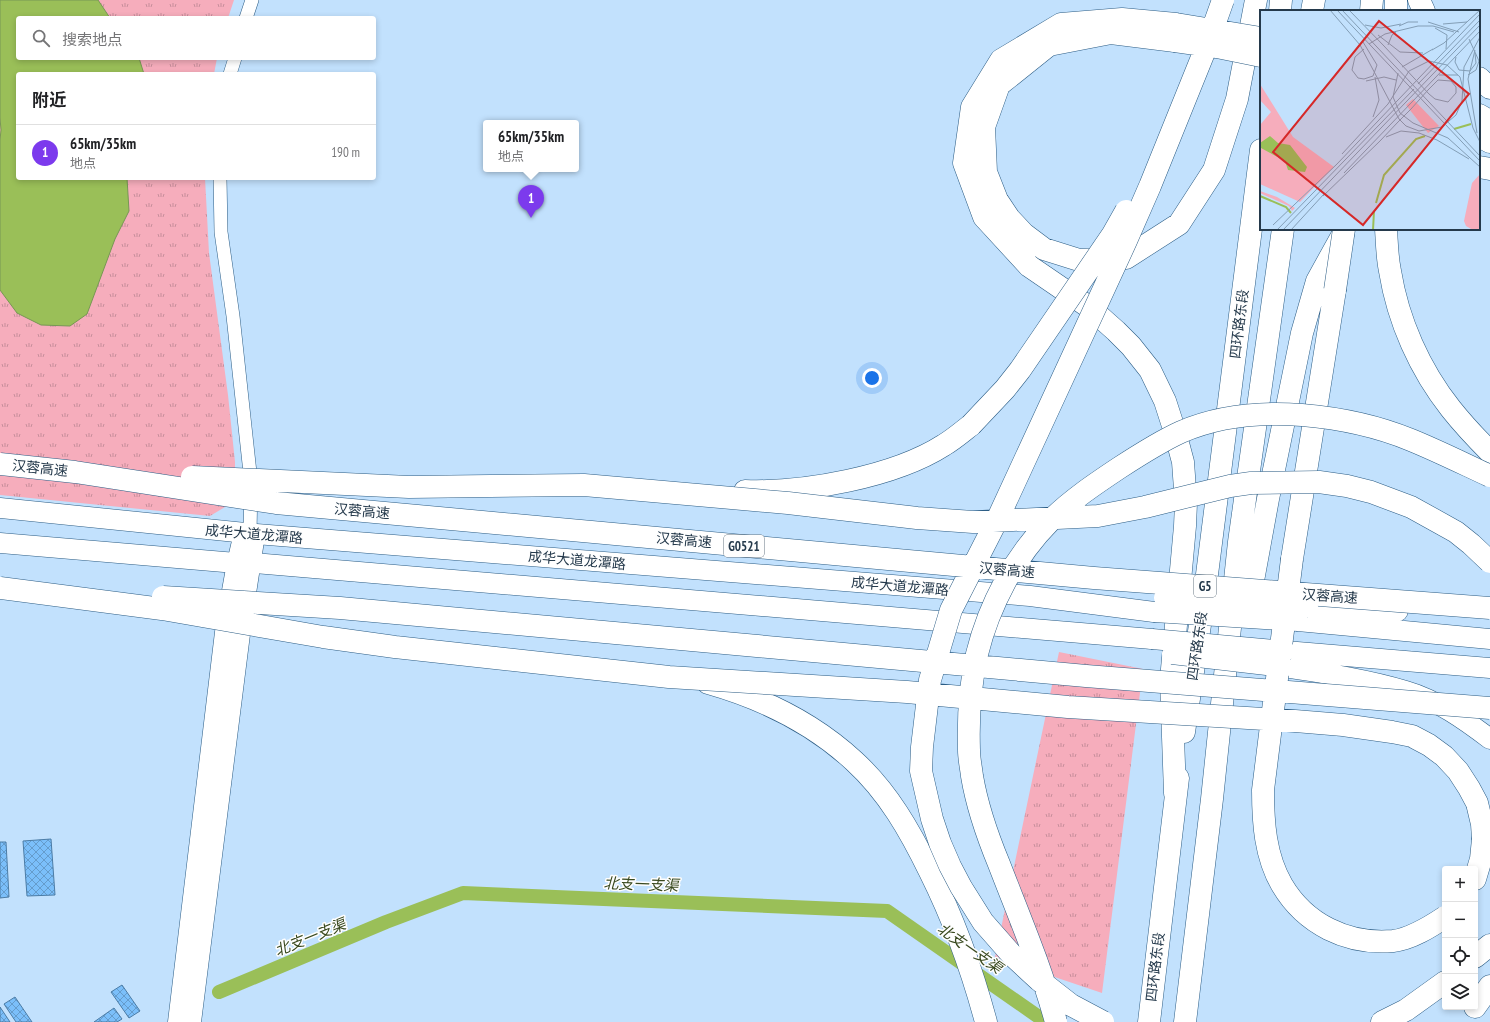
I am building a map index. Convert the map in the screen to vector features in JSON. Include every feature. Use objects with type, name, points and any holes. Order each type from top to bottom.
[{"type":"highway","points":[[75,472],[409,488],[584,485],[759,492],[819,486],[866,476],[910,462],[944,445],[971,425],[1005,389],[1072,295],[1113,234],[1145,180],[1189,87],[1207,45],[1223,0]]},
{"type":"highway","points":[[1256,0],[1237,99],[1214,170],[1179,224],[1126,258],[1079,260],[1044,249],[1024,234],[1009,218],[997,200],[986,172],[984,127],[999,85],[1049,45],[1111,33],[1176,33],[1260,38]]},
{"type":"highway","points":[[1280,10],[1281,0]]},
{"type":"highway","points":[[1312,10],[1314,0]]},
{"type":"highway","points":[[1371,10],[1372,0]]},
{"type":"highway","points":[[1419,0],[1424,10]]},
{"type":"highway","points":[[1175,793],[1171,680],[1186,503],[1183,462],[1165,401],[1150,370],[1116,330],[1089,307],[1029,266],[984,217],[964,163],[972,107],[1001,60],[1061,24],[1122,19],[1176,33],[1217,47],[1260,56]]},
{"type":"highway","points":[[1480,79],[1490,88]]},
{"type":"highway","points":[[1103,1022],[1071,1005],[1038,980],[1012,955],[980,916],[961,887],[940,843],[932,819],[921,771],[922,747],[930,680],[951,610],[998,516],[1126,241],[1164,152],[1189,87]]},
{"type":"highway","points":[[1480,116],[1490,121]]},
{"type":"highway","points":[[1480,137],[1490,142]]},
{"type":"highway","name":"四环路东段","points":[[1149,1022],[1175,793],[1204,598],[1260,158]]},
{"type":"highway","points":[[1480,167],[1490,169]]},
{"type":"highway","name":"G5","points":[[1185,1022],[1212,800],[1239,542],[1284,230]]},
{"type":"highway","points":[[1212,800],[1268,499],[1302,333],[1317,281],[1345,230]]},
{"type":"highway","points":[[1346,230],[1292,559],[1263,790],[1263,817],[1266,840],[1272,861],[1282,884],[1295,903],[1308,916],[1322,926],[1338,934],[1358,939],[1394,940],[1411,936],[1429,927],[1442,918]]},
{"type":"highway","points":[[1386,230],[1390,271],[1394,292],[1408,336],[1432,382],[1450,408],[1490,452]]},
{"type":"highway","points":[[1056,1022],[1050,998],[1032,947],[976,798],[969,753],[970,705],[977,657],[982,635],[993,608],[1009,576],[1030,544],[1051,520],[1078,497],[1148,450],[1180,432],[1198,426],[1239,418],[1267,414],[1300,415],[1332,419],[1367,426],[1410,440],[1490,476]]},
{"type":"highway","name":"汉蓉高速","points":[[0,464],[75,472],[276,503],[1094,578],[1490,608]]},
{"type":"highway","points":[[584,485],[788,503],[918,518],[973,522],[1098,516],[1145,507],[1230,486],[1279,482],[1319,482],[1347,486],[1371,492],[1411,507],[1456,532],[1490,562]]},
{"type":"highway","points":[[0,588],[162,609],[359,642],[704,682],[757,699],[798,720],[837,746],[870,778],[899,815],[911,834],[942,896],[968,962],[986,1022]]},
{"type":"highway","points":[[0,588],[340,608],[1086,676],[1490,708]]},
{"type":"highway","points":[[669,677],[907,692],[1068,707],[1343,725],[1412,736],[1444,756],[1458,771],[1477,803],[1482,824],[1483,839],[1481,859],[1478,869]]},
{"type":"highway","points":[[1478,955],[1490,945]]},
{"type":"highway","points":[[1382,1022],[1406,1010],[1442,984]]},
{"type":"highway","points":[[1478,1003],[1490,986]]},
{"type":"highway","points":[[1464,1022],[1473,1010]]},
{"type":"main road","name":"成华大道龙潭路","points":[[0,508],[250,534],[1030,596],[1303,614]]},
{"type":"main road","name":"成华大道龙潭路","points":[[0,543],[1017,628],[1152,645],[1284,659]]},
{"type":"main road","points":[[1303,614],[1490,615]]},
{"type":"main road","points":[[1303,614],[1490,639]]},
{"type":"main road","points":[[1284,659],[1490,668]]},
{"type":"main road","points":[[1284,659],[1346,677],[1407,691],[1433,702],[1463,718],[1490,739]]},
{"type":"street","points":[[247,16],[252,0]]},
{"type":"street","points":[[230,72],[234,60]]},
{"type":"street","points":[[177,1022],[225,624],[244,563],[250,534],[251,482],[233,316],[221,232],[220,180]]},
{"type":"street","points":[[192,1022],[242,626],[244,563]]},
{"type":"green space","points":[[0,0],[234,0],[229,16],[16,16],[16,60],[217,60],[214,72],[16,72],[16,180],[205,180],[209,253],[228,395],[235,462],[235,501],[210,516],[0,495]]},
{"type":"green space","points":[[1059,652],[1143,669],[1102,993],[995,957]]},
{"type":"shaded area","points":[[0,0],[98,0],[109,16],[16,16],[16,60],[140,60],[143,72],[16,72],[16,180],[127,180],[129,211],[115,239],[87,314],[70,326],[41,325],[17,313],[0,290]]},
{"type":"building","points":[[51,839],[55,895],[27,896],[23,841]]},
{"type":"building","points":[[0,842],[6,842],[9,897],[0,898]]},
{"type":"building","points":[[122,985],[140,1011],[129,1018],[111,992]]},
{"type":"building","points":[[15,997],[32,1022],[16,1022],[4,1004]]},
{"type":"building","points":[[0,1007],[10,1022],[0,1022]]},
{"type":"building","points":[[114,1008],[122,1019],[117,1022],[94,1022]]},
{"type":"waterway","name":"北支一支渠","points":[[219,992],[386,922],[463,893],[887,911],[1046,1022]]},
{"type":"place","name":"65km/35km","points":[[531,218]]}]
